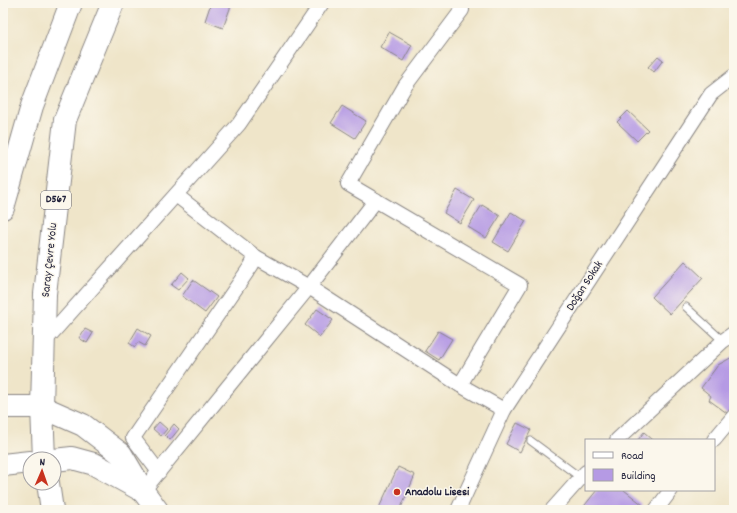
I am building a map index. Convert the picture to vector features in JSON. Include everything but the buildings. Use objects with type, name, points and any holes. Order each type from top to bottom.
[{"type":"main road","points":[[3,208],[32,106],[71,3]]},
{"type":"main road","name":"Saray Çevre Yolu","points":[[42,407],[46,294],[65,120],[113,3]]},
{"type":"main road","points":[[3,407],[42,407],[83,425],[121,454],[143,491],[157,510]]},
{"type":"main road","name":"D567","points":[[42,407],[44,451]]},
{"type":"main road","points":[[62,459],[72,458],[94,464],[143,491]]},
{"type":"main road","points":[[3,465],[22,463]]},
{"type":"main road","points":[[49,491],[52,510]]},
{"type":"street","points":[[44,342],[239,124],[322,3]]},
{"type":"street","points":[[460,385],[520,285],[348,184],[405,86],[462,10]]},
{"type":"street","name":"Doğan Sokak","points":[[458,510],[504,410],[711,94],[734,76]]},
{"type":"street","points":[[176,195],[256,257],[309,287],[460,385],[504,410]]},
{"type":"street","points":[[143,491],[309,287],[376,200]]},
{"type":"street","points":[[159,472],[133,438],[256,257]]},
{"type":"street","points":[[618,439],[734,332]]},
{"type":"street","points":[[715,439],[734,416]]},
{"type":"street","points":[[552,510],[583,475]]},
{"type":"street","points":[[656,510],[671,491]]},
{"type":"lane","points":[[686,307],[723,341]]},
{"type":"lane","points":[[531,441],[583,475]]},
{"type":"place","name":"Anadolu Lisesi","points":[[397,492]]}]
